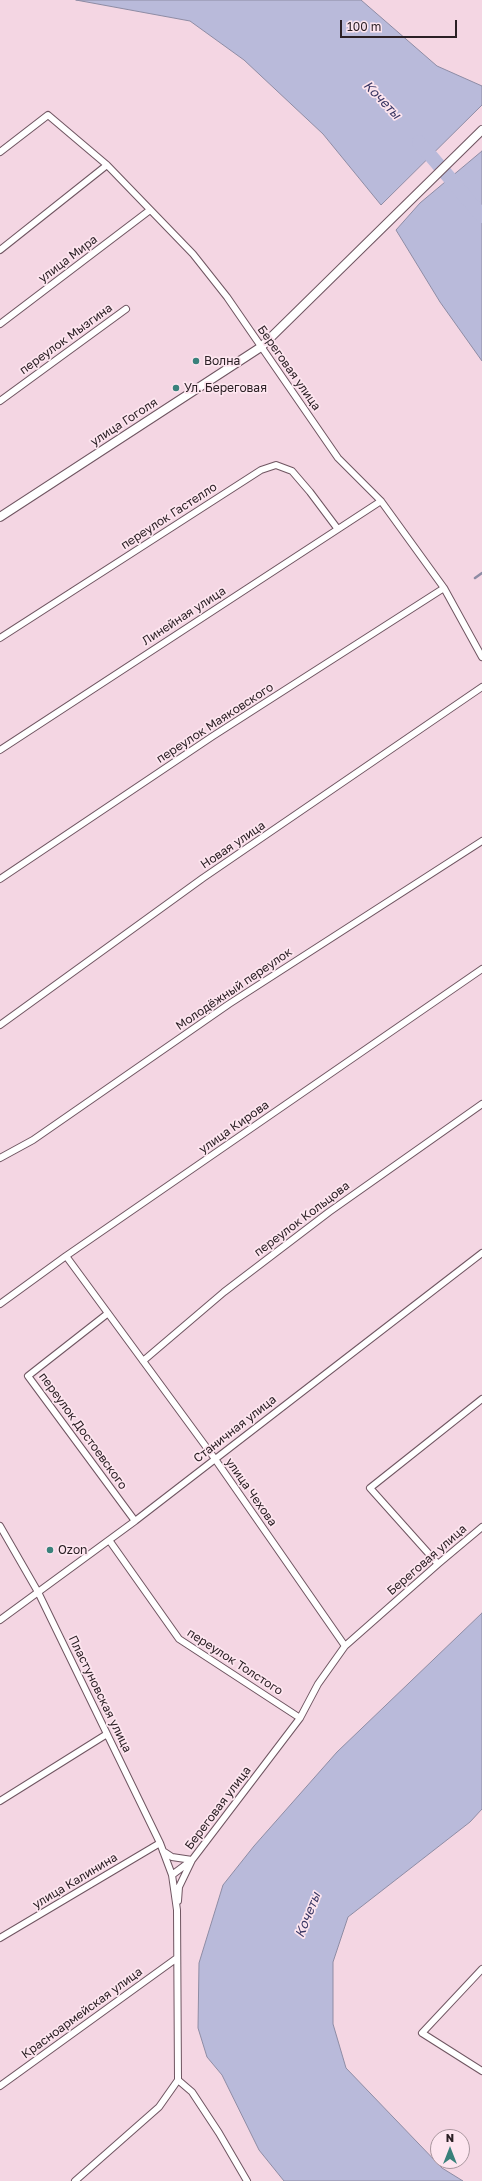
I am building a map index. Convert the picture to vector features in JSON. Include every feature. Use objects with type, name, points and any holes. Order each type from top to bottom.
[{"type":"street","name":"Береговая улица","points":[[0,152],[48,115],[107,164],[193,254],[227,297],[338,458],[381,501],[444,588],[482,657]]},
{"type":"street","name":"улица Гоголя","points":[[0,516],[261,347],[482,130]]},
{"type":"street","points":[[0,250],[107,164]]},
{"type":"street","name":"улица Мира","points":[[0,324],[150,210]]},
{"type":"street","name":"переулок Мызгина","points":[[0,401],[126,309]]},
{"type":"street","name":"переулок Гастелло","points":[[0,638],[261,470],[276,465],[292,471],[338,528]]},
{"type":"street","name":"Линейная улица","points":[[0,750],[381,501]]},
{"type":"street","name":"переулок Маяковского","points":[[0,879],[213,736],[444,588]]},
{"type":"street","name":"Новая улица","points":[[0,1025],[203,878],[482,687]]},
{"type":"street","name":"Молодёжный переулок","points":[[0,1158],[33,1140],[230,1004],[482,841]]},
{"type":"street","name":"улица Кирова","points":[[0,1304],[66,1256],[482,969]]},
{"type":"street","name":"переулок Кольцова","points":[[143,1361],[224,1292],[329,1212],[482,1104]]},
{"type":"street","name":"Станичная улица","points":[[0,1620],[135,1521],[482,1253]]},
{"type":"street","name":"улица Чехова","points":[[66,1256],[215,1459],[345,1646]]},
{"type":"street","name":"переулок Достоевского","points":[[108,1314],[28,1376],[135,1521]]},
{"type":"street","points":[[438,1564],[370,1488],[482,1399]]},
{"type":"street","name":"Пластуновская улица","points":[[0,1526],[38,1592],[160,1843],[172,1875]]},
{"type":"street","name":"Береговая улица","points":[[172,1875],[192,1860],[300,1718],[318,1684],[345,1646],[482,1527]]},
{"type":"street","name":"переулок Толстого","points":[[109,1540],[179,1639],[300,1718]]},
{"type":"street","points":[[0,1800],[107,1734]]},
{"type":"street","name":"улица Калинина","points":[[0,1938],[160,1843]]},
{"type":"street","points":[[75,2181],[159,2107],[178,2080],[177,1910],[179,1887],[192,1860],[172,1856],[163,1851]]},
{"type":"street","points":[[172,1875],[177,1910]]},
{"type":"street","name":"Красноармейская улица","points":[[0,2086],[177,1958]]},
{"type":"street","points":[[482,1969],[422,2033],[482,2071]]},
{"type":"street","points":[[178,2080],[192,2092],[219,2133],[247,2181]]},
{"type":"water","points":[[76,0],[361,0],[437,66],[482,86],[482,105],[381,205],[323,134],[244,60],[190,21]]},
{"type":"water","points":[[482,151],[482,361],[440,302],[396,230],[420,203]]},
{"type":"water","points":[[482,1613],[482,1809],[470,1822],[348,1917],[333,1962],[333,2024],[346,2068],[430,2156],[430,2169],[444,2169],[463,2181],[284,2181],[259,2150],[222,2075],[207,2057],[198,2028],[199,1963],[223,1885],[254,1846],[337,1752]]},
{"type":"waterway","name":"Кочеты","points":[[419,142],[482,216]]},
{"type":"waterway","points":[[475,578],[482,573]]},
{"type":"place","name":"Волна","points":[[196,361]]},
{"type":"place","name":"Ул. Береговая","points":[[176,388]]},
{"type":"place","name":"Ozon","points":[[50,1550]]}]
